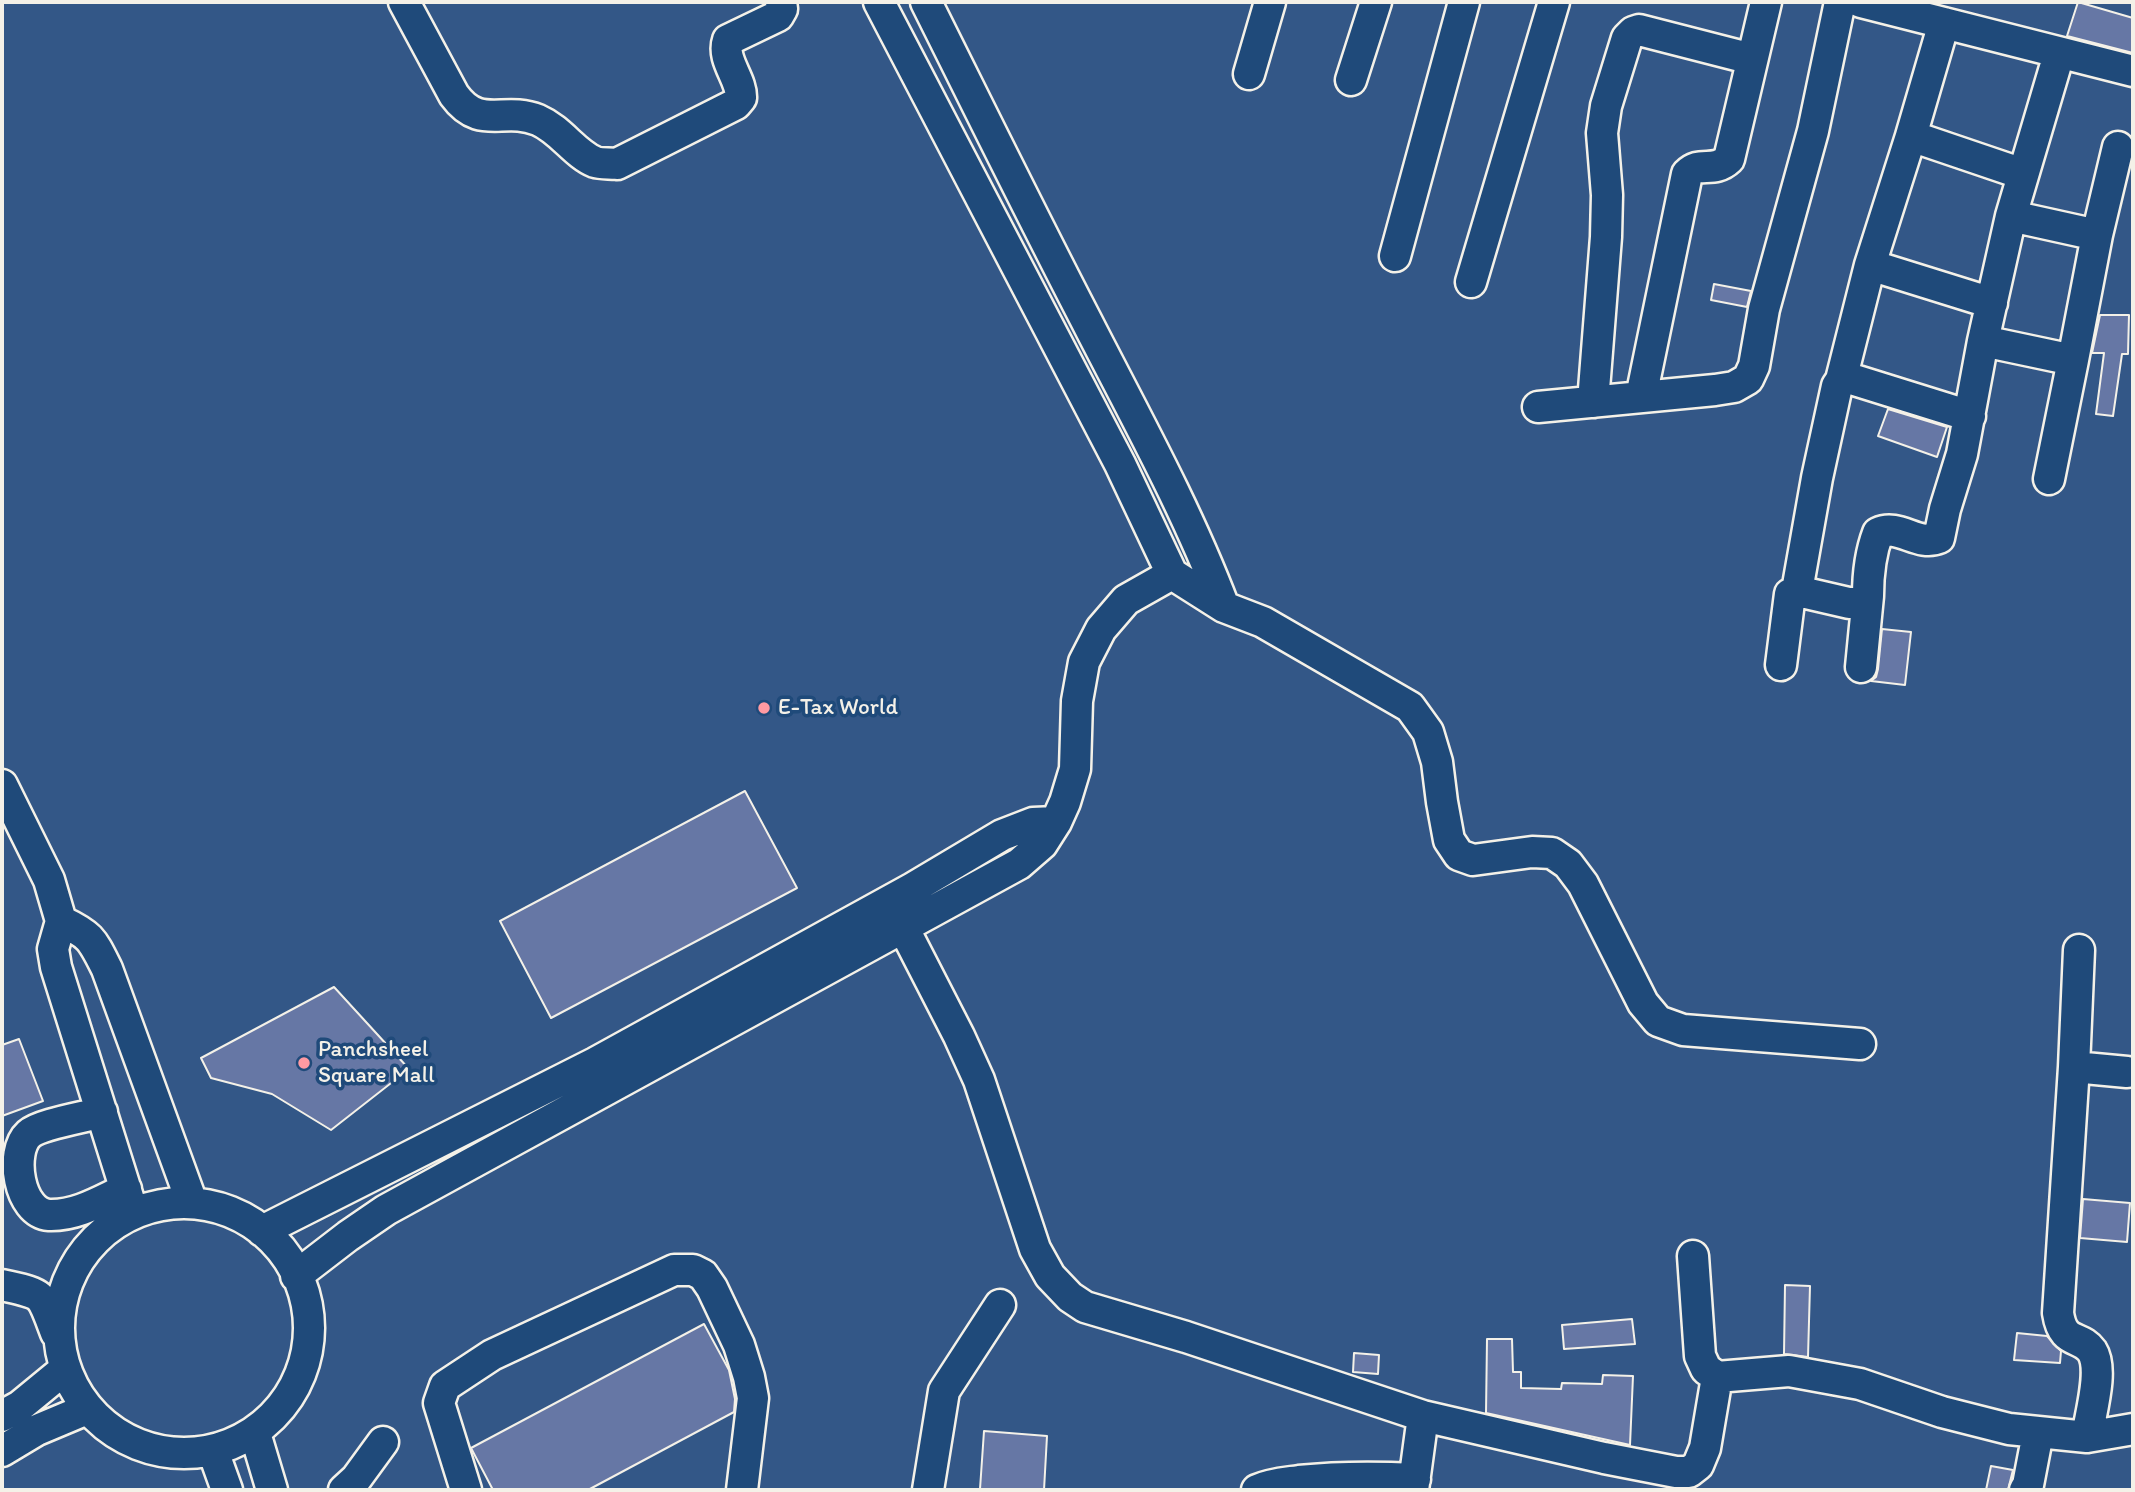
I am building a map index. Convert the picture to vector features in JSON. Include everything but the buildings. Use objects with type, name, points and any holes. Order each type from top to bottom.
[{"type":"street","points":[[404,2],[463,107],[476,115],[514,115],[536,119],[555,129],[595,162],[617,164],[736,104],[741,98],[741,90],[726,53],[728,40],[778,16],[782,9],[781,2]]},
{"type":"street","points":[[879,2],[1120,464],[1172,574],[1224,607],[1264,622],[1410,707],[1428,732],[1437,762],[1449,840],[1459,855],[1473,860],[1532,852],[1552,853],[1568,864],[1583,884],[1643,1003],[1658,1021],[1683,1030],[1860,1044]]},
{"type":"street","points":[[926,2],[1168,479],[1203,551],[1224,607]]},
{"type":"street","points":[[1249,74],[1270,2]]},
{"type":"street","points":[[1351,80],[1376,2]]},
{"type":"street","points":[[1395,256],[1464,2]]},
{"type":"street","points":[[1471,282],[1554,2]]},
{"type":"street","points":[[1640,397],[1687,174],[1699,167],[1722,165],[1729,159],[1766,2]]},
{"type":"street","points":[[1538,407],[1734,387],[1748,379],[1754,366],[1764,309],[1813,131],[1840,2]]},
{"type":"street","points":[[1869,3],[2133,71]]},
{"type":"street","points":[[1797,591],[1837,386],[1841,380],[1870,265],[1944,23]]},
{"type":"street","points":[[1593,402],[1606,237],[1607,195],[1602,133],[1606,106],[1627,38],[1639,30],[1752,59]]},
{"type":"street","points":[[1861,667],[1868,569],[1878,533],[1891,529],[1924,540],[1939,538],[1962,454],[1983,341],[2011,216],[2059,54]]},
{"type":"street","points":[[1911,136],[2024,174]]},
{"type":"street","points":[[2049,479],[2097,234],[2118,147]]},
{"type":"street","points":[[2011,216],[2097,234]]},
{"type":"street","points":[[1870,265],[1992,303]]},
{"type":"street","points":[[1983,341],[2073,360]]},
{"type":"street","points":[[1841,380],[1848,378],[1970,416]]},
{"type":"street","points":[[296,1276],[386,1210],[1019,864],[1042,845],[1065,802],[1075,769],[1077,701],[1084,662],[1101,629],[1126,600],[1172,574]]},
{"type":"street","points":[[1781,665],[1790,594],[1797,591],[1849,603],[1861,603],[1868,596]]},
{"type":"street","points":[[2,785],[14,834],[49,880],[61,921],[53,949],[56,967],[130,1201]]},
{"type":"street","points":[[262,1231],[595,1063],[1002,835],[1033,823],[1056,822]]},
{"type":"street","points":[[865,914],[891,934],[959,1036],[979,1080],[1035,1249],[1050,1276],[1070,1297],[1086,1307],[1186,1337],[1423,1416],[1675,1472],[1689,1472],[1698,1465],[1704,1448],[1717,1377]]},
{"type":"street","points":[[61,921],[85,932],[107,969],[191,1200]]},
{"type":"street","points":[[2079,950],[2057,1313],[2060,1327],[2070,1338],[2090,1348],[2096,1359],[2097,1373],[2087,1437]]},
{"type":"street","points":[[2074,1067],[2127,1072]]},
{"type":"street","points":[[2,1285],[36,1293],[43,1299],[59,1339],[65,1369],[87,1409],[106,1427],[128,1441],[153,1451],[178,1455],[213,1451],[256,1433],[277,1414],[295,1390],[306,1363],[310,1334],[308,1305],[282,1252],[256,1225],[221,1208],[191,1200],[166,1203],[130,1201],[47,1215],[31,1207],[21,1186],[18,1164],[21,1147],[29,1134],[41,1128],[102,1112]]},
{"type":"street","points":[[370,1178],[386,1210]]},
{"type":"street","points":[[59,1339],[60,1309],[68,1279],[83,1253],[130,1201]]},
{"type":"street","points":[[1693,1256],[1700,1356],[1706,1369],[1717,1377],[1800,1373],[1860,1384],[1942,1412],[2009,1429],[2038,1433],[2087,1437],[2133,1429]]},
{"type":"street","points":[[466,1490],[439,1403],[445,1386],[492,1355],[674,1270],[693,1270],[703,1275],[712,1287],[739,1345],[749,1377],[753,1398],[742,1490]]},
{"type":"street","points":[[928,1490],[944,1391],[1000,1304]]},
{"type":"street","points":[[2,1416],[20,1406],[65,1369]]},
{"type":"street","points":[[2,1451],[37,1430],[87,1409]]},
{"type":"street","points":[[1257,1490],[1275,1484],[1332,1478],[1382,1477],[1414,1485],[1423,1416]]},
{"type":"street","points":[[256,1433],[272,1490]]},
{"type":"street","points":[[2025,1490],[2038,1433]]},
{"type":"street","points":[[344,1490],[356,1479],[383,1442]]},
{"type":"street","points":[[213,1451],[228,1490]]},
{"type":"place","name":"E-Tax World","points":[[764,708]]},
{"type":"place","name":"Panchsheel Square Mall","points":[[304,1063]]}]
